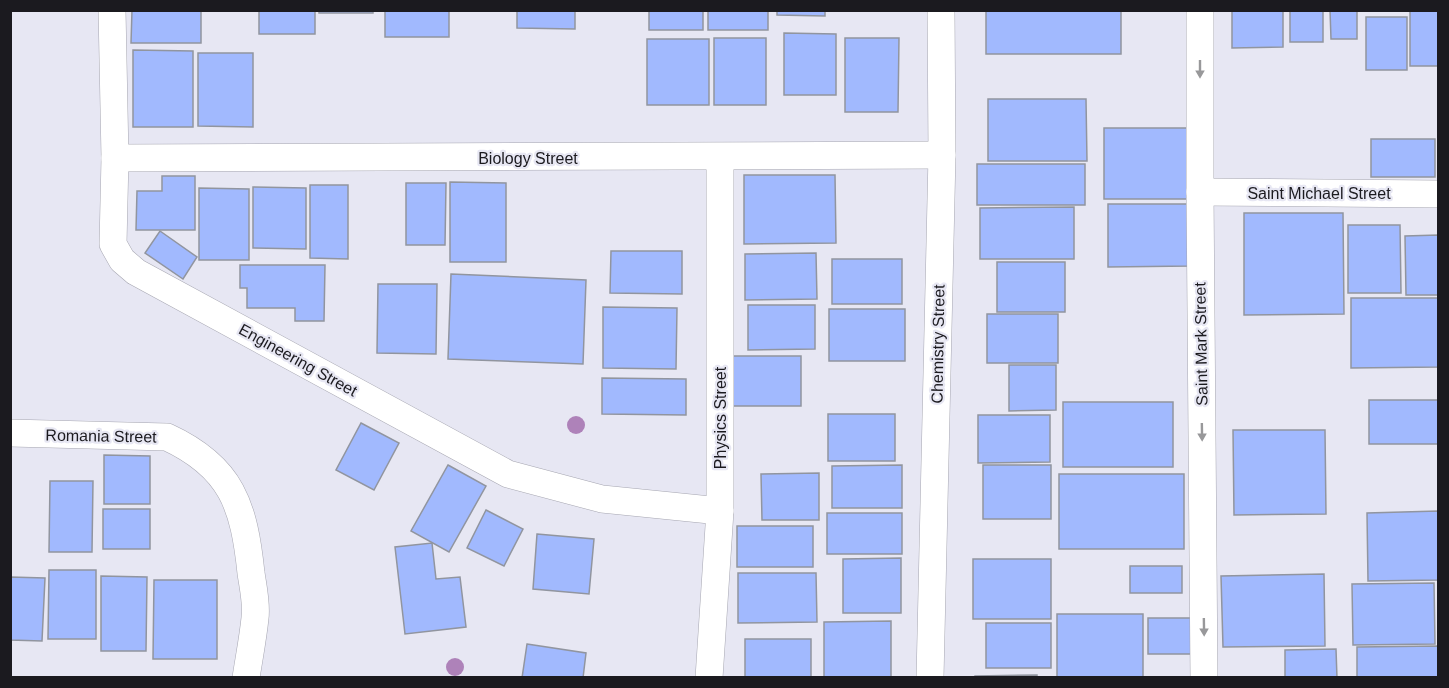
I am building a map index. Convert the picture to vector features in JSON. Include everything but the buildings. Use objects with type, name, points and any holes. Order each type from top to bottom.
[{"type":"street","name":"Engineering Street","points":[[112,10],[115,158],[113,244],[122,260],[136,272],[508,474],[602,499],[720,511]]},
{"type":"street","name":"Chemistry Street","points":[[930,678],[942,155],[941,10]]},
{"type":"street","name":"Saint Mark Street","points":[[1200,10],[1204,678]]},
{"type":"street","name":"Biology Street","points":[[115,158],[942,155]]},
{"type":"street","name":"Physics Street","points":[[709,678],[720,511],[720,157]]},
{"type":"street","name":"Saint Michael Street","points":[[1200,192],[1438,194]]},
{"type":"street","name":"Romania Street","points":[[10,433],[167,437],[187,446],[207,460],[228,485],[241,512],[247,537],[256,616],[246,678]]}]
